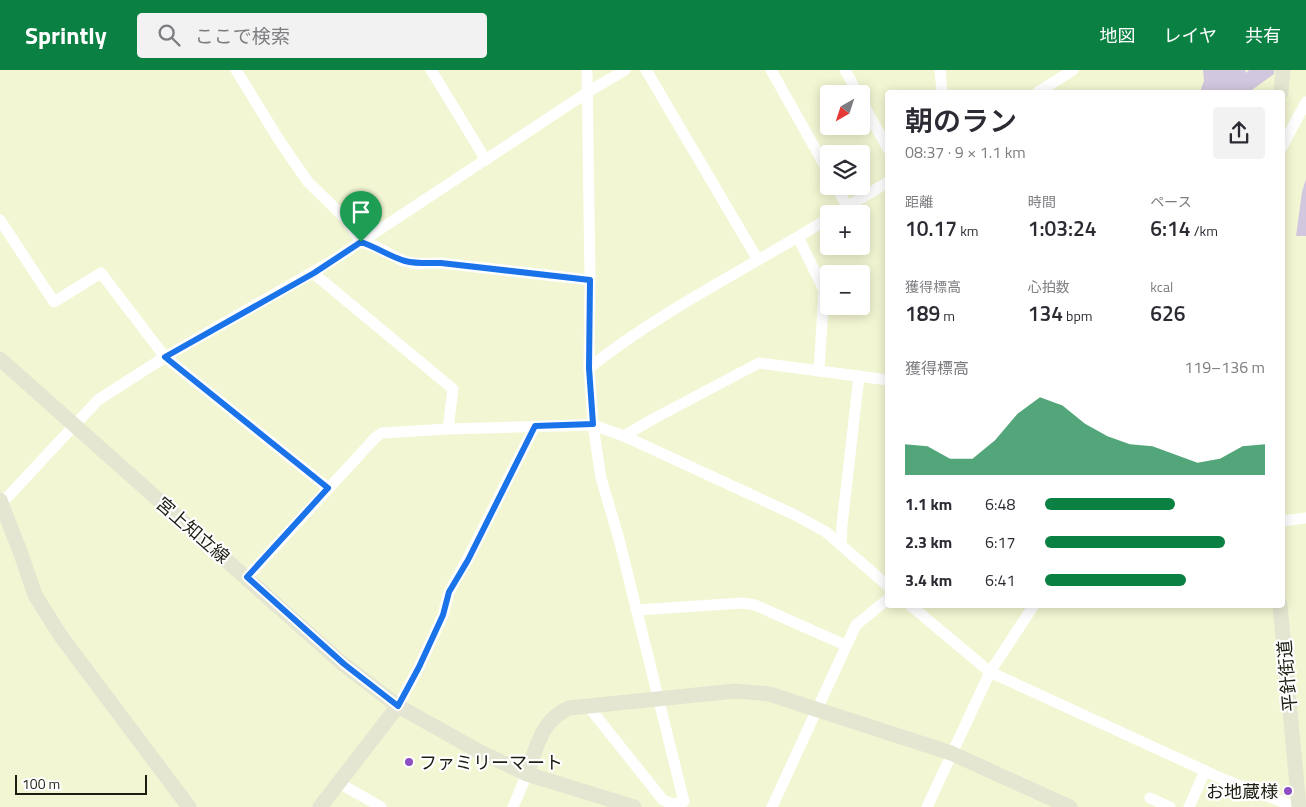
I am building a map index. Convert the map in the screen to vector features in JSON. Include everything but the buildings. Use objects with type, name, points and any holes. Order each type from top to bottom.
[{"type":"street","points":[[236,70],[279,140],[308,182],[345,218],[361,242],[377,247],[403,261],[418,264],[441,263],[590,280]]},
{"type":"street","points":[[431,70],[486,160]]},
{"type":"street","points":[[588,70],[589,368],[593,424],[606,498],[619,539],[684,802],[673,804],[663,800],[588,706]]},
{"type":"street","points":[[189,807],[60,635],[35,595],[1,502],[98,400],[165,357],[314,273],[588,92],[625,70]]},
{"type":"street","points":[[646,70],[758,260]]},
{"type":"street","points":[[770,70],[820,157]]},
{"type":"street","points":[[845,70],[853,85]]},
{"type":"street","points":[[940,70],[942,90]]},
{"type":"street","points":[[1041,90],[1073,70]]},
{"type":"street","points":[[1281,90],[1283,70]]},
{"type":"street","points":[[1285,141],[1306,102]]},
{"type":"street","points":[[870,117],[885,144]]},
{"type":"street","points":[[849,205],[885,184]]},
{"type":"street","points":[[0,220],[54,302],[101,273],[165,357],[328,488]]},
{"type":"street","points":[[589,368],[610,351],[659,318],[820,224]]},
{"type":"street","points":[[798,238],[824,290],[818,371]]},
{"type":"street","points":[[314,273],[453,389],[448,429]]},
{"type":"street","name":"宮上知立線","points":[[0,359],[344,664],[398,706],[480,752],[527,774],[634,807]]},
{"type":"street","points":[[624,436],[759,364],[885,380]]},
{"type":"street","points":[[841,545],[858,376]]},
{"type":"street","points":[[247,577],[328,488],[382,433],[593,424],[624,436],[796,515],[826,532],[885,583]]},
{"type":"street","points":[[320,807],[398,706],[439,624],[449,592],[468,560],[535,426]]},
{"type":"street","points":[[1285,522],[1306,518]]},
{"type":"street","points":[[772,807],[845,645],[856,625],[885,601]]},
{"type":"street","points":[[636,610],[743,603],[755,605],[845,645]]},
{"type":"street","points":[[914,608],[990,672],[1205,771],[1297,807]]},
{"type":"street","points":[[927,807],[990,672],[1032,608]]},
{"type":"street","name":"平針街道","points":[[1280,608],[1297,807]]},
{"type":"street","points":[[514,807],[545,728],[553,716],[569,708],[735,691],[769,694],[951,753],[1070,807]]},
{"type":"street","points":[[1188,807],[1205,771]]},
{"type":"street","points":[[339,783],[377,806]]},
{"type":"street","points":[[1150,798],[1170,807]]},
{"type":"shaded area","points":[[1203,70],[1245,70],[1246,73],[1249,70],[1274,70],[1274,74],[1252,90],[1201,90],[1204,81]]},
{"type":"shaded area","points":[[1306,179],[1306,236],[1296,236],[1302,192]]},
{"type":"place","name":"ファミリーマート","points":[[409,762]]},
{"type":"place","name":"お地蔵様","points":[[1288,791]]},
{"type":"route","points":[[361,242],[377,247],[403,261],[418,264],[441,263],[590,280],[589,368],[593,424],[535,426],[468,560],[449,592],[443,615],[404,698],[398,706],[344,664],[247,577],[328,488],[165,357],[314,273],[361,242]]}]
